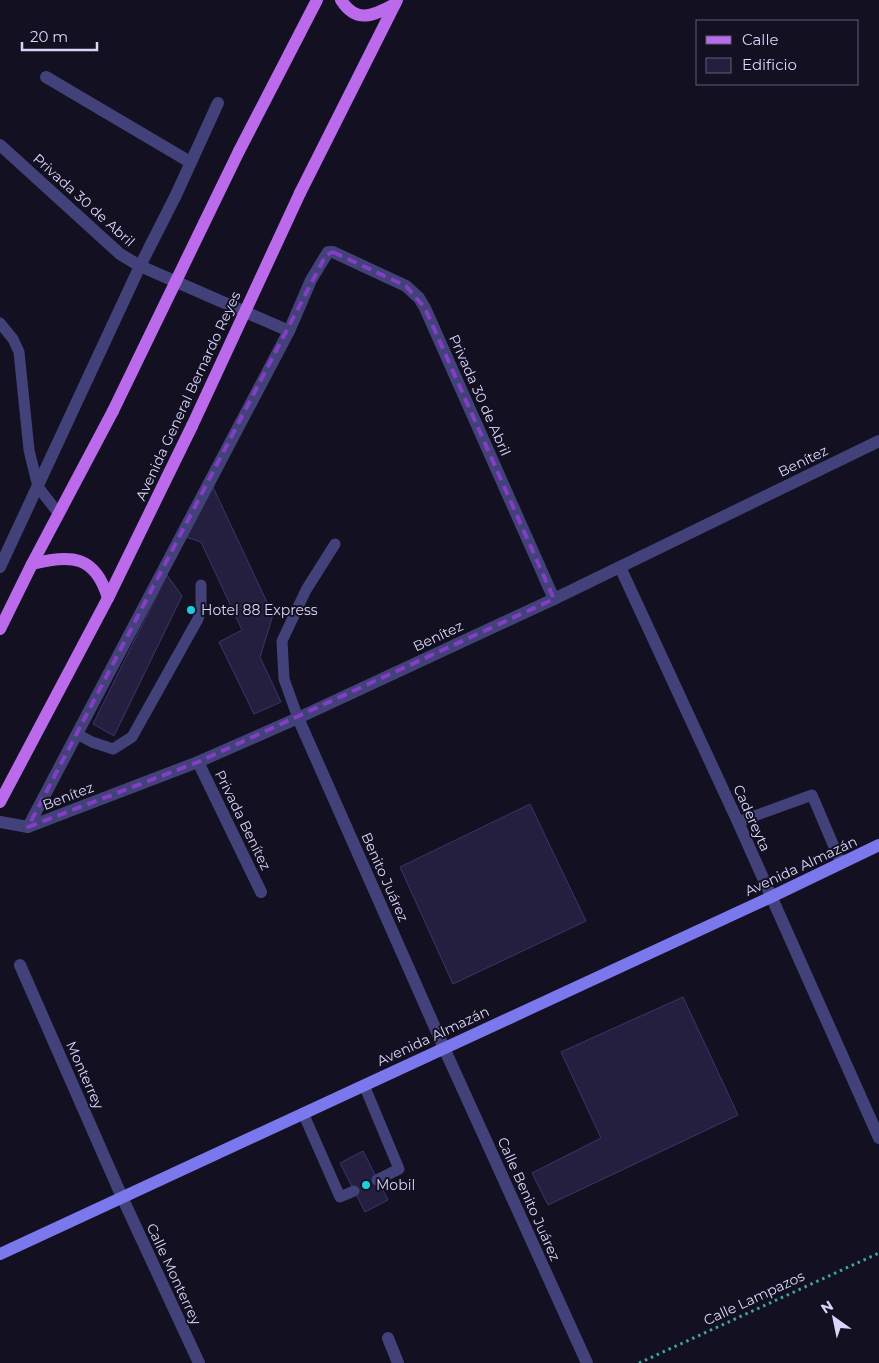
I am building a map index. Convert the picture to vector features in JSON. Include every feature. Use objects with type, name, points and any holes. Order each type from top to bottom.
[{"type":"main road","points":[[0,629],[32,564],[114,411],[239,151],[318,0]]},
{"type":"main road","points":[[341,0],[344,6],[354,14],[364,16],[373,15],[396,2]]},
{"type":"main road","name":"Avenida General Bernardo Reyes","points":[[0,802],[108,598],[192,426],[300,193],[396,2]]},
{"type":"main road","points":[[32,564],[52,559],[67,558],[82,562],[95,571],[103,583],[108,598]]},
{"type":"main road","name":"Avenida Almazán","points":[[0,1254],[771,897],[879,845]]},
{"type":"street","points":[[46,77],[190,162]]},
{"type":"street","points":[[0,567],[218,103]]},
{"type":"street","name":"Privada 30 de Abril","points":[[0,145],[115,250],[140,266],[289,331],[311,280],[328,252],[333,252],[406,286],[419,298],[425,308],[554,599]]},
{"type":"street","points":[[0,822],[28,827],[289,331]]},
{"type":"street","name":"Benítez","points":[[28,827],[198,762],[298,718],[554,599],[879,441]]},
{"type":"street","name":"Cadereyta","points":[[620,566],[738,822],[879,1138]]},
{"type":"street","name":"Benito Juárez","points":[[298,718],[444,1048]]},
{"type":"street","name":"Privada Benítez","points":[[198,762],[261,892]]},
{"type":"street","name":"Monterrey","points":[[20,965],[122,1197]]},
{"type":"street","name":"Calle Benito Juárez","points":[[444,1048],[587,1363]]},
{"type":"street","name":"Calle Monterrey","points":[[122,1197],[199,1363]]},
{"type":"street","points":[[388,1338],[398,1363]]},
{"type":"lane","points":[[0,323],[13,339],[19,352],[29,450],[38,487],[59,514]]},
{"type":"lane","points":[[298,718],[284,679],[282,641],[306,590],[335,544]]},
{"type":"lane","points":[[77,734],[92,742],[113,748],[132,737],[198,619],[201,585]]},
{"type":"lane","points":[[738,822],[812,795],[842,863]]},
{"type":"lane","points":[[364,1085],[399,1169],[377,1180]]},
{"type":"lane","points":[[303,1113],[340,1197],[354,1190]]},
{"type":"path","name":"Calle Lampazos","points":[[639,1363],[879,1253]]},
{"type":"highlighted area","points":[[333,252],[406,286],[425,308],[554,599],[198,762],[28,827],[326,255]]},
{"type":"building","points":[[212,485],[273,615],[260,657],[281,702],[254,714],[219,642],[242,630],[201,542],[186,537]]},
{"type":"building","points":[[167,575],[182,596],[114,736],[93,724]]},
{"type":"building","points":[[530,804],[586,921],[453,984],[400,867]]},
{"type":"building","points":[[683,997],[738,1115],[548,1205],[532,1173],[601,1138],[561,1052]]},
{"type":"building","name":"Mobil","points":[[363,1151],[388,1200],[365,1212],[340,1163]]},
{"type":"place","name":"Hotel 88 Express","points":[[191,610]]},
{"type":"place","name":"Mobil","points":[[366,1185]]}]
